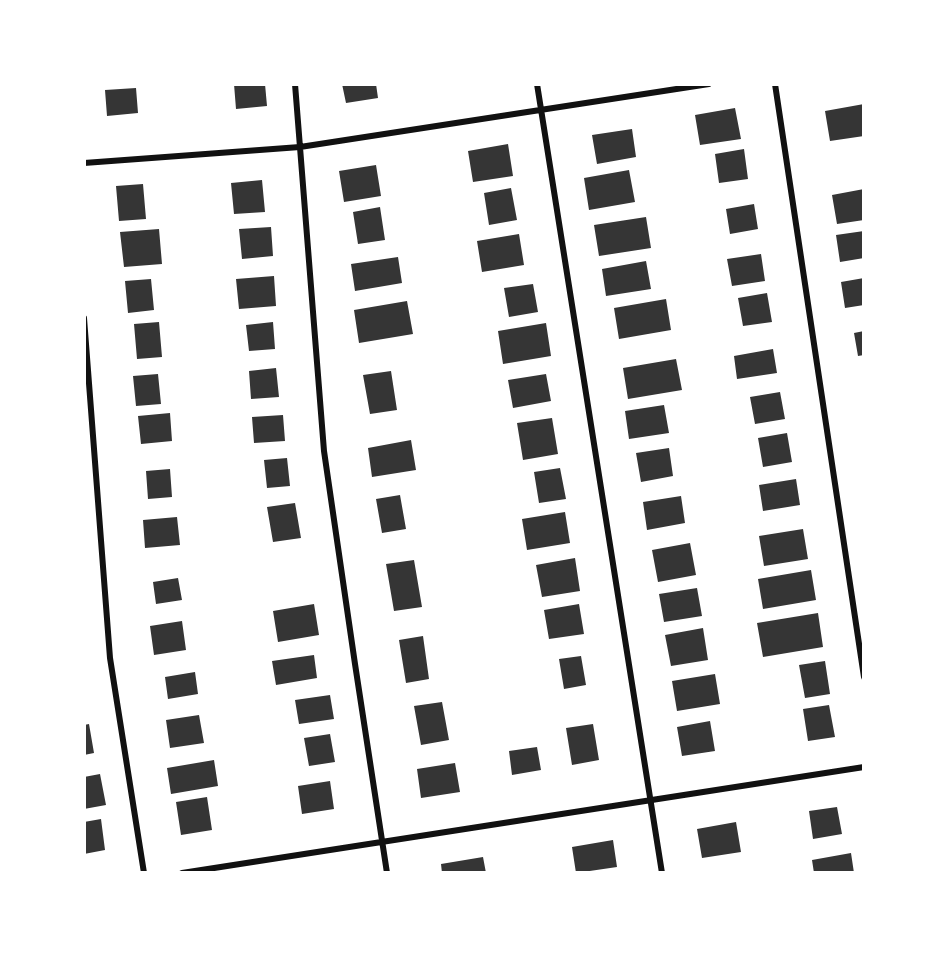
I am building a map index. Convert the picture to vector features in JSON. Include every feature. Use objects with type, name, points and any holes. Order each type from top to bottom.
[{"type":"street","points":[[296,84],[324,451],[387,873]]},
{"type":"street","points":[[537,84],[662,873]]},
{"type":"street","points":[[84,163],[300,147],[709,84]]},
{"type":"street","points":[[775,84],[864,677]]},
{"type":"street","points":[[84,318],[110,658],[144,873]]},
{"type":"street","points":[[182,873],[864,767]]},
{"type":"building","points":[[234,84],[265,84],[267,106],[236,109]]},
{"type":"building","points":[[342,84],[376,84],[378,98],[346,103]]},
{"type":"building","points":[[136,88],[138,113],[107,116],[105,90]]},
{"type":"building","points":[[864,104],[864,136],[830,141],[825,111]]},
{"type":"building","points":[[735,108],[741,139],[700,145],[695,115]]},
{"type":"building","points":[[632,129],[636,157],[597,164],[592,135]]},
{"type":"building","points":[[508,144],[513,176],[473,182],[468,151]]},
{"type":"building","points":[[744,149],[748,179],[719,183],[715,154]]},
{"type":"building","points":[[376,165],[381,196],[344,202],[339,171]]},
{"type":"building","points":[[629,170],[635,202],[589,210],[584,178]]},
{"type":"building","points":[[262,180],[265,212],[234,214],[231,183]]},
{"type":"building","points":[[143,184],[146,219],[119,221],[116,186]]},
{"type":"building","points":[[511,188],[517,220],[489,225],[484,193]]},
{"type":"building","points":[[864,189],[864,220],[837,224],[832,195]]},
{"type":"building","points":[[754,204],[758,229],[730,234],[726,209]]},
{"type":"building","points":[[380,207],[385,240],[358,244],[353,212]]},
{"type":"building","points":[[646,217],[651,248],[599,256],[594,225]]},
{"type":"building","points":[[271,227],[273,256],[242,259],[239,229]]},
{"type":"building","points":[[159,229],[162,264],[124,267],[120,232]]},
{"type":"building","points":[[864,231],[864,258],[840,262],[836,235]]},
{"type":"building","points":[[519,234],[524,265],[482,272],[477,241]]},
{"type":"building","points":[[761,254],[765,281],[732,286],[727,259]]},
{"type":"building","points":[[398,257],[402,283],[355,291],[351,264]]},
{"type":"building","points":[[646,261],[651,289],[606,296],[602,269]]},
{"type":"building","points":[[274,276],[276,306],[239,309],[236,279]]},
{"type":"building","points":[[864,278],[864,305],[845,308],[841,282]]},
{"type":"building","points":[[151,279],[154,310],[128,313],[125,281]]},
{"type":"building","points":[[533,284],[538,312],[509,317],[504,288]]},
{"type":"building","points":[[767,293],[772,322],[743,326],[738,298]]},
{"type":"building","points":[[666,299],[671,330],[619,339],[614,308]]},
{"type":"building","points":[[407,301],[413,334],[359,343],[354,310]]},
{"type":"building","points":[[159,322],[162,357],[137,359],[134,324]]},
{"type":"building","points":[[273,322],[275,349],[249,351],[246,325]]},
{"type":"building","points":[[546,323],[551,356],[503,364],[498,331]]},
{"type":"building","points":[[864,331],[864,355],[858,356],[854,333]]},
{"type":"building","points":[[773,349],[777,373],[737,379],[734,356]]},
{"type":"building","points":[[676,359],[682,390],[628,399],[623,368]]},
{"type":"building","points":[[276,368],[279,397],[251,399],[249,371]]},
{"type":"building","points":[[391,371],[397,410],[370,414],[363,375]]},
{"type":"building","points":[[158,374],[161,404],[136,406],[133,376]]},
{"type":"building","points":[[546,374],[551,401],[513,408],[508,380]]},
{"type":"building","points":[[780,392],[785,419],[755,424],[750,397]]},
{"type":"building","points":[[664,405],[669,433],[629,439],[625,411]]},
{"type":"building","points":[[170,413],[172,441],[141,444],[138,416]]},
{"type":"building","points":[[283,415],[285,441],[254,443],[252,417]]},
{"type":"building","points":[[552,418],[558,454],[523,460],[517,423]]},
{"type":"building","points":[[787,433],[792,462],[763,467],[758,438]]},
{"type":"building","points":[[411,440],[416,470],[372,477],[368,448]]},
{"type":"building","points":[[669,448],[673,476],[641,482],[636,453]]},
{"type":"building","points":[[287,458],[290,486],[267,488],[264,460]]},
{"type":"building","points":[[560,468],[566,499],[539,503],[534,472]]},
{"type":"building","points":[[170,469],[172,497],[148,499],[146,471]]},
{"type":"building","points":[[796,479],[800,505],[763,511],[759,485]]},
{"type":"building","points":[[400,495],[406,529],[382,533],[376,499]]},
{"type":"building","points":[[681,496],[685,523],[647,530],[643,502]]},
{"type":"building","points":[[295,503],[301,538],[273,542],[267,507]]},
{"type":"building","points":[[565,512],[570,543],[527,550],[522,519]]},
{"type":"building","points":[[177,517],[180,545],[145,548],[143,520]]},
{"type":"building","points":[[803,529],[808,559],[764,566],[759,536]]},
{"type":"building","points":[[690,543],[696,575],[658,582],[652,550]]},
{"type":"building","points":[[575,558],[580,591],[542,597],[536,565]]},
{"type":"building","points":[[414,560],[422,607],[394,611],[386,564]]},
{"type":"building","points":[[811,570],[816,600],[763,609],[758,579]]},
{"type":"building","points":[[178,578],[182,600],[156,604],[153,582]]},
{"type":"building","points":[[697,588],[702,616],[664,622],[659,594]]},
{"type":"building","points":[[314,604],[319,635],[278,642],[273,611]]},
{"type":"building","points":[[579,604],[584,634],[549,639],[544,610]]},
{"type":"building","points":[[818,613],[823,647],[763,657],[757,623]]},
{"type":"building","points":[[182,621],[186,650],[154,655],[150,626]]},
{"type":"building","points":[[703,628],[708,660],[671,666],[665,635]]},
{"type":"building","points":[[423,636],[429,679],[406,683],[399,640]]},
{"type":"building","points":[[314,655],[317,678],[276,685],[272,661]]},
{"type":"building","points":[[581,656],[586,685],[564,689],[559,659]]},
{"type":"building","points":[[825,661],[830,694],[805,698],[799,665]]},
{"type":"building","points":[[195,672],[198,694],[168,699],[165,677]]},
{"type":"building","points":[[715,674],[720,704],[677,711],[672,681]]},
{"type":"building","points":[[330,695],[334,719],[299,724],[295,700]]},
{"type":"building","points":[[442,702],[449,740],[421,745],[414,706]]},
{"type":"building","points":[[829,705],[835,737],[808,741],[803,709]]},
{"type":"building","points":[[199,715],[204,743],[170,748],[166,720]]},
{"type":"building","points":[[710,721],[715,751],[682,756],[677,727]]},
{"type":"building","points":[[89,724],[94,753],[84,755],[84,725]]},
{"type":"building","points":[[593,724],[599,760],[572,765],[566,728]]},
{"type":"building","points":[[330,734],[335,762],[309,766],[304,738]]},
{"type":"building","points":[[537,747],[541,770],[512,775],[509,751]]},
{"type":"building","points":[[214,760],[218,786],[171,794],[167,768]]},
{"type":"building","points":[[455,763],[460,792],[421,798],[417,769]]},
{"type":"building","points":[[100,774],[106,805],[84,809],[84,777]]},
{"type":"building","points":[[330,781],[334,809],[302,814],[298,786]]},
{"type":"building","points":[[207,797],[212,830],[181,835],[176,802]]},
{"type":"building","points":[[837,807],[842,834],[813,839],[809,811]]},
{"type":"building","points":[[101,819],[105,850],[84,854],[84,822]]},
{"type":"building","points":[[736,822],[741,852],[702,858],[697,829]]},
{"type":"building","points":[[613,840],[617,867],[576,873],[572,847]]},
{"type":"building","points":[[851,853],[854,873],[814,873],[812,860]]},
{"type":"building","points":[[483,857],[486,873],[442,873],[441,864]]}]
